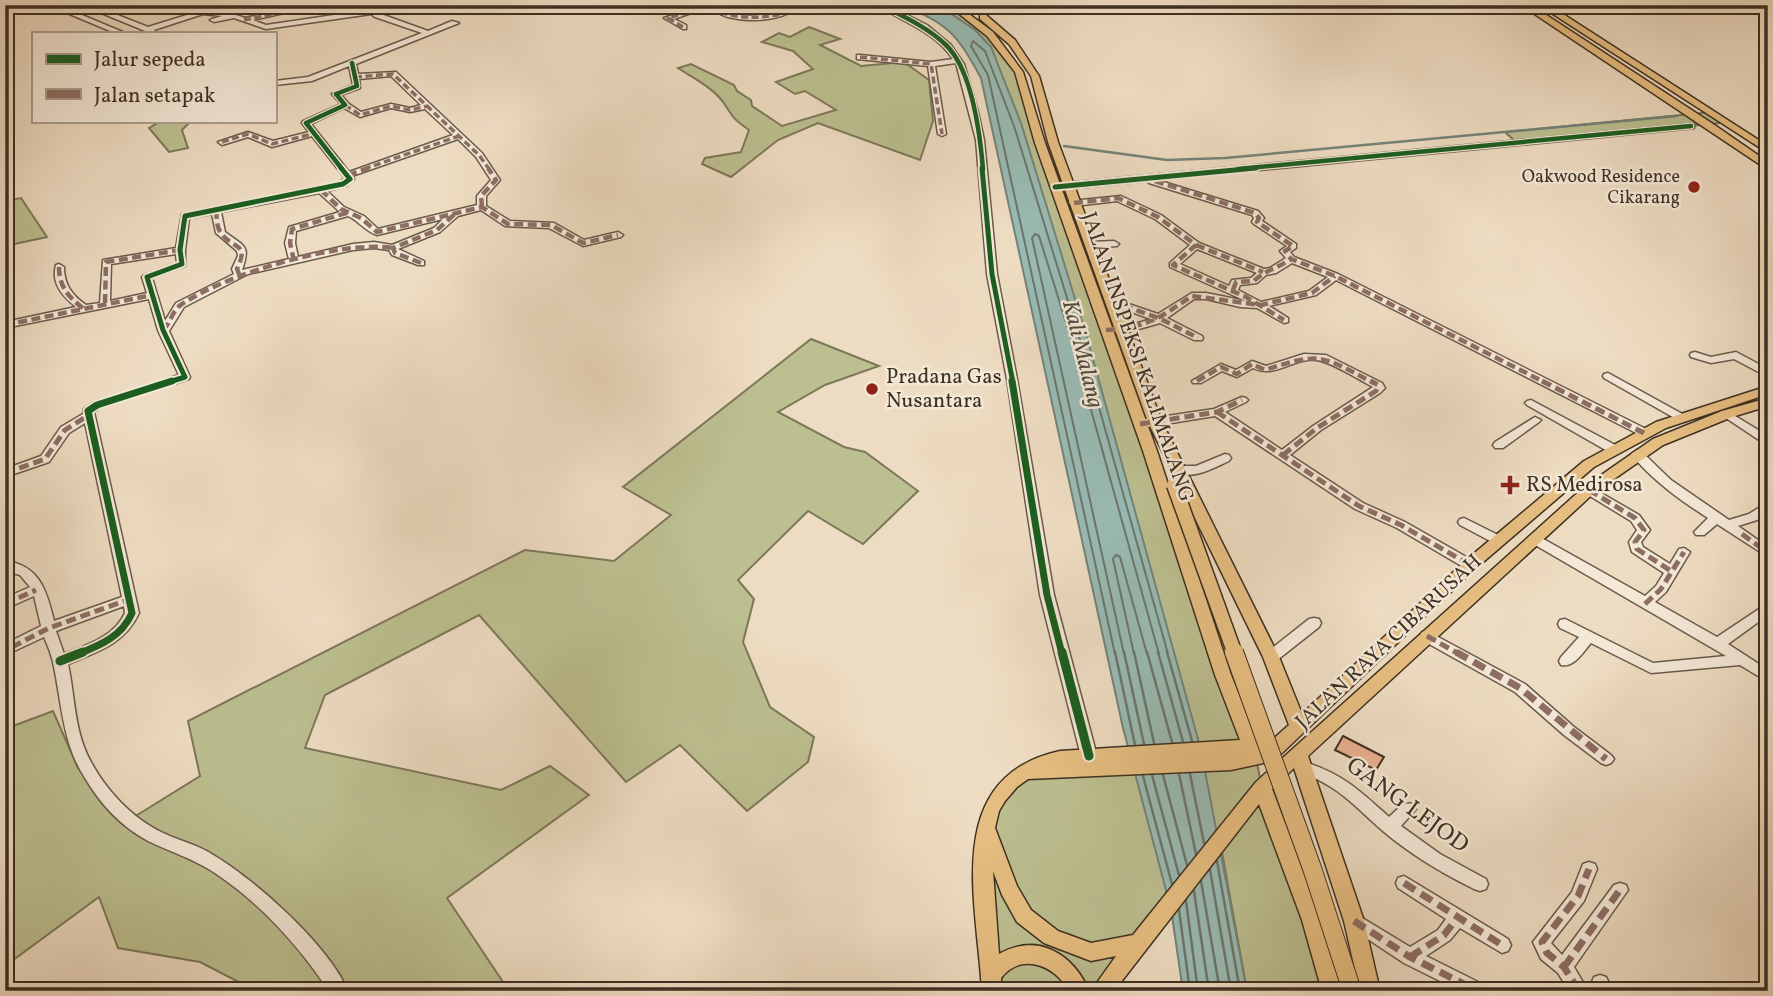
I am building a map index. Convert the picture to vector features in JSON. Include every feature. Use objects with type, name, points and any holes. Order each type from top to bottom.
[{"type":"main road","name":"JALAN INSPEKSI KALIMALANG","points":[[951,5],[990,34],[1016,66],[1055,187],[1150,451],[1219,663],[1251,746]]},
{"type":"main road","name":"JALAN INSPEKSI KALIMALANG","points":[[964,5],[1002,31],[1029,65],[1074,203],[1123,329],[1154,422],[1171,454],[1176,478],[1271,657],[1293,731]]},
{"type":"main road","points":[[1525,5],[1553,12],[1768,150]]},
{"type":"main road","points":[[1540,10],[1768,167]]},
{"type":"main road","points":[[1016,66],[1029,65]]},
{"type":"main road","points":[[1071,232],[1084,231]]},
{"type":"main road","points":[[1086,274],[1100,273]]},
{"type":"main road","name":"JALAN RAYA CIBARUSAH","points":[[1025,772],[1119,761],[1262,757],[1470,565],[1589,464],[1644,433],[1768,390]]},
{"type":"main road","name":"JALAN RAYA CIBARUSAH","points":[[1101,991],[1244,806],[1262,787],[1302,762],[1427,636],[1534,539],[1637,454],[1658,442],[1727,414],[1768,402]]},
{"type":"main road","points":[[1150,451],[1176,478],[1198,556],[1321,896],[1352,991]]},
{"type":"main road","name":"JALAN RAYA CIBARUSAH","points":[[1229,756],[1293,731]]},
{"type":"main road","name":"JALAN RAYA CIBARUSAH","points":[[992,983],[987,910],[986,826],[994,803],[1007,786],[1025,772],[1051,759],[1089,756],[1119,761]]},
{"type":"main road","points":[[1302,762],[1354,921],[1370,991]]},
{"type":"main road","points":[[1262,787],[1312,920],[1332,991]]},
{"type":"main road","points":[[986,826],[1010,889],[1024,916],[1051,937],[1091,952],[1139,943]]},
{"type":"main road","points":[[1312,920],[1354,921]]},
{"type":"main road","points":[[992,983],[1003,962],[1018,955],[1036,954],[1054,960],[1069,971],[1079,991]]},
{"type":"street","points":[[51,5],[118,32]]},
{"type":"street","points":[[85,5],[151,32],[203,12],[233,16],[266,27],[370,8],[419,5]]},
{"type":"street","points":[[244,20],[317,5]]},
{"type":"street","points":[[626,5],[632,8],[677,6],[699,9]]},
{"type":"street","points":[[683,27],[668,18],[699,9],[729,5]]},
{"type":"street","points":[[765,5],[777,10]]},
{"type":"street","points":[[881,5],[924,27],[938,38],[958,61],[981,140],[992,274],[1047,595],[1089,756]]},
{"type":"street","points":[[1553,12],[1638,5]]},
{"type":"street","points":[[713,7],[729,16],[747,20],[786,13]]},
{"type":"street","points":[[370,8],[377,16],[428,33]]},
{"type":"street","points":[[214,20],[233,16]]},
{"type":"street","points":[[276,83],[301,82],[455,23]]},
{"type":"street","points":[[860,57],[931,64],[958,61]]},
{"type":"street","points":[[352,62],[357,86],[336,94],[359,115],[391,106],[410,110],[428,106]]},
{"type":"street","points":[[931,64],[942,135]]},
{"type":"street","points":[[355,77],[393,74],[479,155],[489,174],[495,179],[481,196],[482,207]]},
{"type":"street","points":[[60,661],[121,633],[130,622],[132,605],[89,409],[184,378],[185,375],[163,330],[147,277],[182,264],[180,250],[183,217],[321,190],[351,180],[306,124],[345,105]]},
{"type":"street","points":[[1055,187],[1691,126]]},
{"type":"street","points":[[222,142],[248,134],[266,143],[275,144],[312,134]]},
{"type":"street","points":[[348,175],[459,135]]},
{"type":"street","points":[[1145,178],[1255,213],[1259,218],[1256,222],[1293,246],[1285,251],[1291,258],[1335,276],[1644,433]]},
{"type":"street","points":[[321,190],[341,209],[361,218],[376,232],[482,207],[508,224],[551,225],[583,243],[618,235]]},
{"type":"street","points":[[1074,203],[1118,198],[1158,217],[1196,244],[1264,272],[1273,271],[1291,258]]},
{"type":"street","points":[[216,210],[219,233],[242,251],[243,257],[237,269],[239,274]]},
{"type":"street","points":[[294,261],[290,243],[292,229],[350,212]]},
{"type":"street","points":[[163,330],[169,326],[174,311],[180,306],[239,274],[359,246],[393,248],[437,230],[457,212]]},
{"type":"street","points":[[1090,245],[1114,244]]},
{"type":"street","points":[[1196,244],[1173,265],[1233,290],[1284,320]]},
{"type":"street","points":[[393,248],[395,253],[421,263]]},
{"type":"street","points":[[105,303],[105,263],[180,250]]},
{"type":"street","points":[[59,267],[60,285],[69,297],[83,308]]},
{"type":"street","points":[[1233,290],[1232,286],[1236,282],[1254,281],[1264,272]]},
{"type":"street","points":[[1106,330],[1143,326],[1161,319],[1192,296],[1261,305],[1312,293],[1335,276]]},
{"type":"street","points":[[5,325],[152,295]]},
{"type":"street","points":[[1111,301],[1161,319],[1198,338]]},
{"type":"street","points":[[1695,355],[1711,360],[1736,355],[1768,374]]},
{"type":"street","points":[[1197,381],[1221,367],[1237,374],[1252,364],[1265,370],[1314,356],[1328,359],[1379,387],[1317,428],[1283,455]]},
{"type":"street","points":[[1608,376],[1682,418]]},
{"type":"street","points":[[1140,424],[1217,412],[1242,400]]},
{"type":"street","points":[[1531,403],[1613,449]]},
{"type":"street","points":[[1217,412],[1359,506],[1401,525],[1470,565]]},
{"type":"street","points":[[1727,414],[1768,442]]},
{"type":"street","points":[[5,473],[44,459],[65,430],[89,415]]},
{"type":"street","points":[[1499,445],[1535,420]]},
{"type":"street","points":[[1637,454],[1657,476],[1768,553]]},
{"type":"street","points":[[1176,478],[1225,458]]},
{"type":"street","points":[[1589,491],[1635,518],[1644,530],[1635,542],[1637,549],[1671,571]]},
{"type":"street","points":[[1699,533],[1721,522],[1753,517],[1768,506]]},
{"type":"street","points":[[1464,522],[1498,540]]},
{"type":"street","points":[[1534,539],[1718,644],[1768,677]]},
{"type":"street","points":[[1645,604],[1661,589],[1684,552]]},
{"type":"street","points":[[5,566],[24,572],[30,577],[44,608],[60,661],[67,708],[78,750],[84,764],[117,807],[145,831],[203,857],[253,892],[321,965],[340,991]]},
{"type":"street","points":[[5,604],[36,590]]},
{"type":"street","points":[[12,647],[49,628],[130,598]]},
{"type":"street","points":[[1718,644],[1766,610]]},
{"type":"street","points":[[1271,657],[1314,624]]},
{"type":"street","points":[[1565,624],[1651,668],[1741,660]]},
{"type":"street","points":[[1427,636],[1520,688],[1606,759]]},
{"type":"street","points":[[1566,661],[1589,636]]},
{"type":"street","name":"GANG LEJOD","points":[[1302,762],[1339,781],[1357,794],[1389,827],[1446,867],[1480,884]]},
{"type":"street","points":[[1389,827],[1408,809]]},
{"type":"street","points":[[1579,991],[1564,967],[1547,953],[1542,942],[1578,896],[1590,869]]},
{"type":"street","points":[[1404,883],[1502,945]]},
{"type":"street","points":[[1564,967],[1620,890]]},
{"type":"street","points":[[1410,957],[1444,935],[1458,917]]},
{"type":"street","points":[[1354,921],[1410,957],[1478,991]]},
{"type":"green space","points":[[938,5],[951,7],[973,20],[1019,72],[1256,759],[1262,787],[1332,991],[1247,991],[1220,841],[1101,991],[992,991],[986,826],[1017,776],[1199,750],[1105,405],[1025,137],[991,47],[975,30]]},
{"type":"green space","points":[[809,27],[840,39],[820,45],[861,66],[904,62],[929,80],[933,121],[920,160],[818,123],[778,140],[731,177],[702,164],[705,158],[741,152],[749,130],[734,118],[713,92],[678,68],[691,64],[734,85],[737,91],[751,100],[752,106],[782,126],[836,110],[805,91],[795,94],[776,82],[813,69],[793,51],[762,42],[779,33],[790,37]]},
{"type":"green space","points":[[1712,112],[1730,122],[1517,143],[1505,132]]},
{"type":"green space","points":[[159,122],[190,122],[182,130],[188,148],[169,152],[149,128]]},
{"type":"green space","points":[[21,198],[47,237],[5,246],[5,201]]},
{"type":"green space","points":[[811,339],[879,366],[825,385],[778,412],[844,447],[865,452],[918,491],[863,544],[808,511],[738,580],[754,599],[743,642],[770,707],[814,737],[808,762],[747,811],[680,745],[626,782],[479,615],[325,695],[305,748],[501,790],[550,766],[589,795],[447,898],[509,991],[256,991],[200,962],[118,948],[99,897],[5,966],[5,729],[53,711],[78,768],[126,822],[200,776],[188,721],[525,550],[614,561],[671,515],[623,487]]},
{"type":"water","name":"Kali Malang","points":[[901,5],[938,5],[975,30],[991,47],[1021,123],[1088,341],[1201,750],[1247,991],[1183,991],[1171,909],[1123,728],[981,78],[965,50],[950,32],[930,18]]},
{"type":"building","points":[[1343,736],[1384,757],[1376,770],[1335,750]]},
{"type":"waterway","points":[[1064,146],[1167,160],[1225,158],[1677,116]]},
{"type":"marked path","points":[[244,20],[317,5]]},
{"type":"marked path","points":[[372,12],[419,5]]},
{"type":"marked path","points":[[557,5],[560,12]]},
{"type":"marked path","points":[[626,5],[632,8],[692,8]]},
{"type":"marked path","points":[[683,27],[668,18],[699,9],[729,5]]},
{"type":"marked path","points":[[711,8],[739,18],[786,13]]},
{"type":"marked path","points":[[860,57],[931,64],[942,134]]},
{"type":"marked path","points":[[355,77],[393,74],[479,155],[496,180],[481,196],[482,207]]},
{"type":"marked path","points":[[345,105],[360,115],[391,106],[410,110],[428,106]]},
{"type":"marked path","points":[[222,142],[248,134],[272,144],[312,134]]},
{"type":"marked path","points":[[348,175],[459,136]]},
{"type":"marked path","points":[[1155,181],[1255,213],[1259,218],[1257,222],[1293,246],[1285,251],[1291,259],[1335,276],[1644,433]]},
{"type":"marked path","points":[[321,190],[341,209],[361,218],[377,232],[482,207],[508,224],[551,225],[583,243],[618,235]]},
{"type":"marked path","points":[[1074,203],[1118,198],[1158,217],[1196,245],[1173,265],[1246,297],[1284,320]]},
{"type":"marked path","points":[[216,210],[218,229],[242,251],[243,256],[237,269],[239,274]]},
{"type":"marked path","points":[[294,261],[290,243],[292,229],[350,212]]},
{"type":"marked path","points":[[421,263],[395,253],[393,248],[437,230],[457,212]]},
{"type":"marked path","points":[[163,330],[169,325],[180,305],[245,272],[353,247],[374,245],[393,248]]},
{"type":"marked path","points":[[1196,245],[1263,272]]},
{"type":"marked path","points":[[105,303],[106,262],[180,250]]},
{"type":"marked path","points":[[1233,290],[1236,282],[1254,281],[1263,272],[1273,271],[1291,259]]},
{"type":"marked path","points":[[59,267],[60,280],[65,291],[83,308]]},
{"type":"marked path","points":[[1106,330],[1132,328],[1154,322],[1192,296],[1261,305],[1312,293],[1335,276]]},
{"type":"marked path","points":[[5,325],[152,295]]},
{"type":"marked path","points":[[1111,301],[1161,319],[1198,338]]},
{"type":"marked path","points":[[1197,381],[1221,367],[1237,374],[1252,364],[1265,370],[1304,357],[1322,357],[1378,385],[1376,391],[1317,428],[1283,455]]},
{"type":"marked path","points":[[1140,424],[1217,412],[1242,400]]},
{"type":"marked path","points":[[1217,412],[1359,506],[1401,525],[1470,565]]},
{"type":"marked path","points":[[5,473],[45,459],[65,430],[89,415]]},
{"type":"marked path","points":[[1589,490],[1635,518],[1644,530],[1635,542],[1637,549],[1671,571]]},
{"type":"marked path","points":[[1742,534],[1768,553]]},
{"type":"marked path","points":[[1645,604],[1661,589],[1684,552]]},
{"type":"marked path","points":[[5,604],[36,590]]},
{"type":"marked path","points":[[12,647],[49,628],[130,599]]},
{"type":"marked path","points":[[1427,636],[1520,688],[1606,759]]},
{"type":"marked path","points":[[1579,991],[1564,967],[1547,953],[1542,942],[1578,896],[1589,869]]},
{"type":"marked path","points":[[1404,883],[1502,945]]},
{"type":"marked path","points":[[1564,967],[1620,890]]},
{"type":"marked path","points":[[1410,957],[1444,935],[1458,917]]},
{"type":"marked path","points":[[1354,921],[1410,957],[1478,991]]},
{"type":"marked path","points":[[1597,991],[1600,983]]},
{"type":"cycle path","points":[[881,5],[924,27],[948,47],[960,64],[974,112],[980,140],[992,274],[1047,595],[1089,756]]},
{"type":"cycle path","points":[[60,661],[112,638],[128,623],[132,613],[88,411],[97,405],[185,377],[163,330],[147,277],[182,264],[180,250],[185,216],[321,190],[343,184],[350,179],[306,123],[345,105],[336,94],[357,86],[352,63]]},
{"type":"cycle path","points":[[1055,187],[1691,126]]},
{"type":"place","name":"Oakwood Residence Cikarang","points":[[1694,187]]},
{"type":"place","name":"Pradana Gas Nusantara","points":[[872,389]]},
{"type":"place","name":"RS Medirosa","points":[[1510,485]]}]
